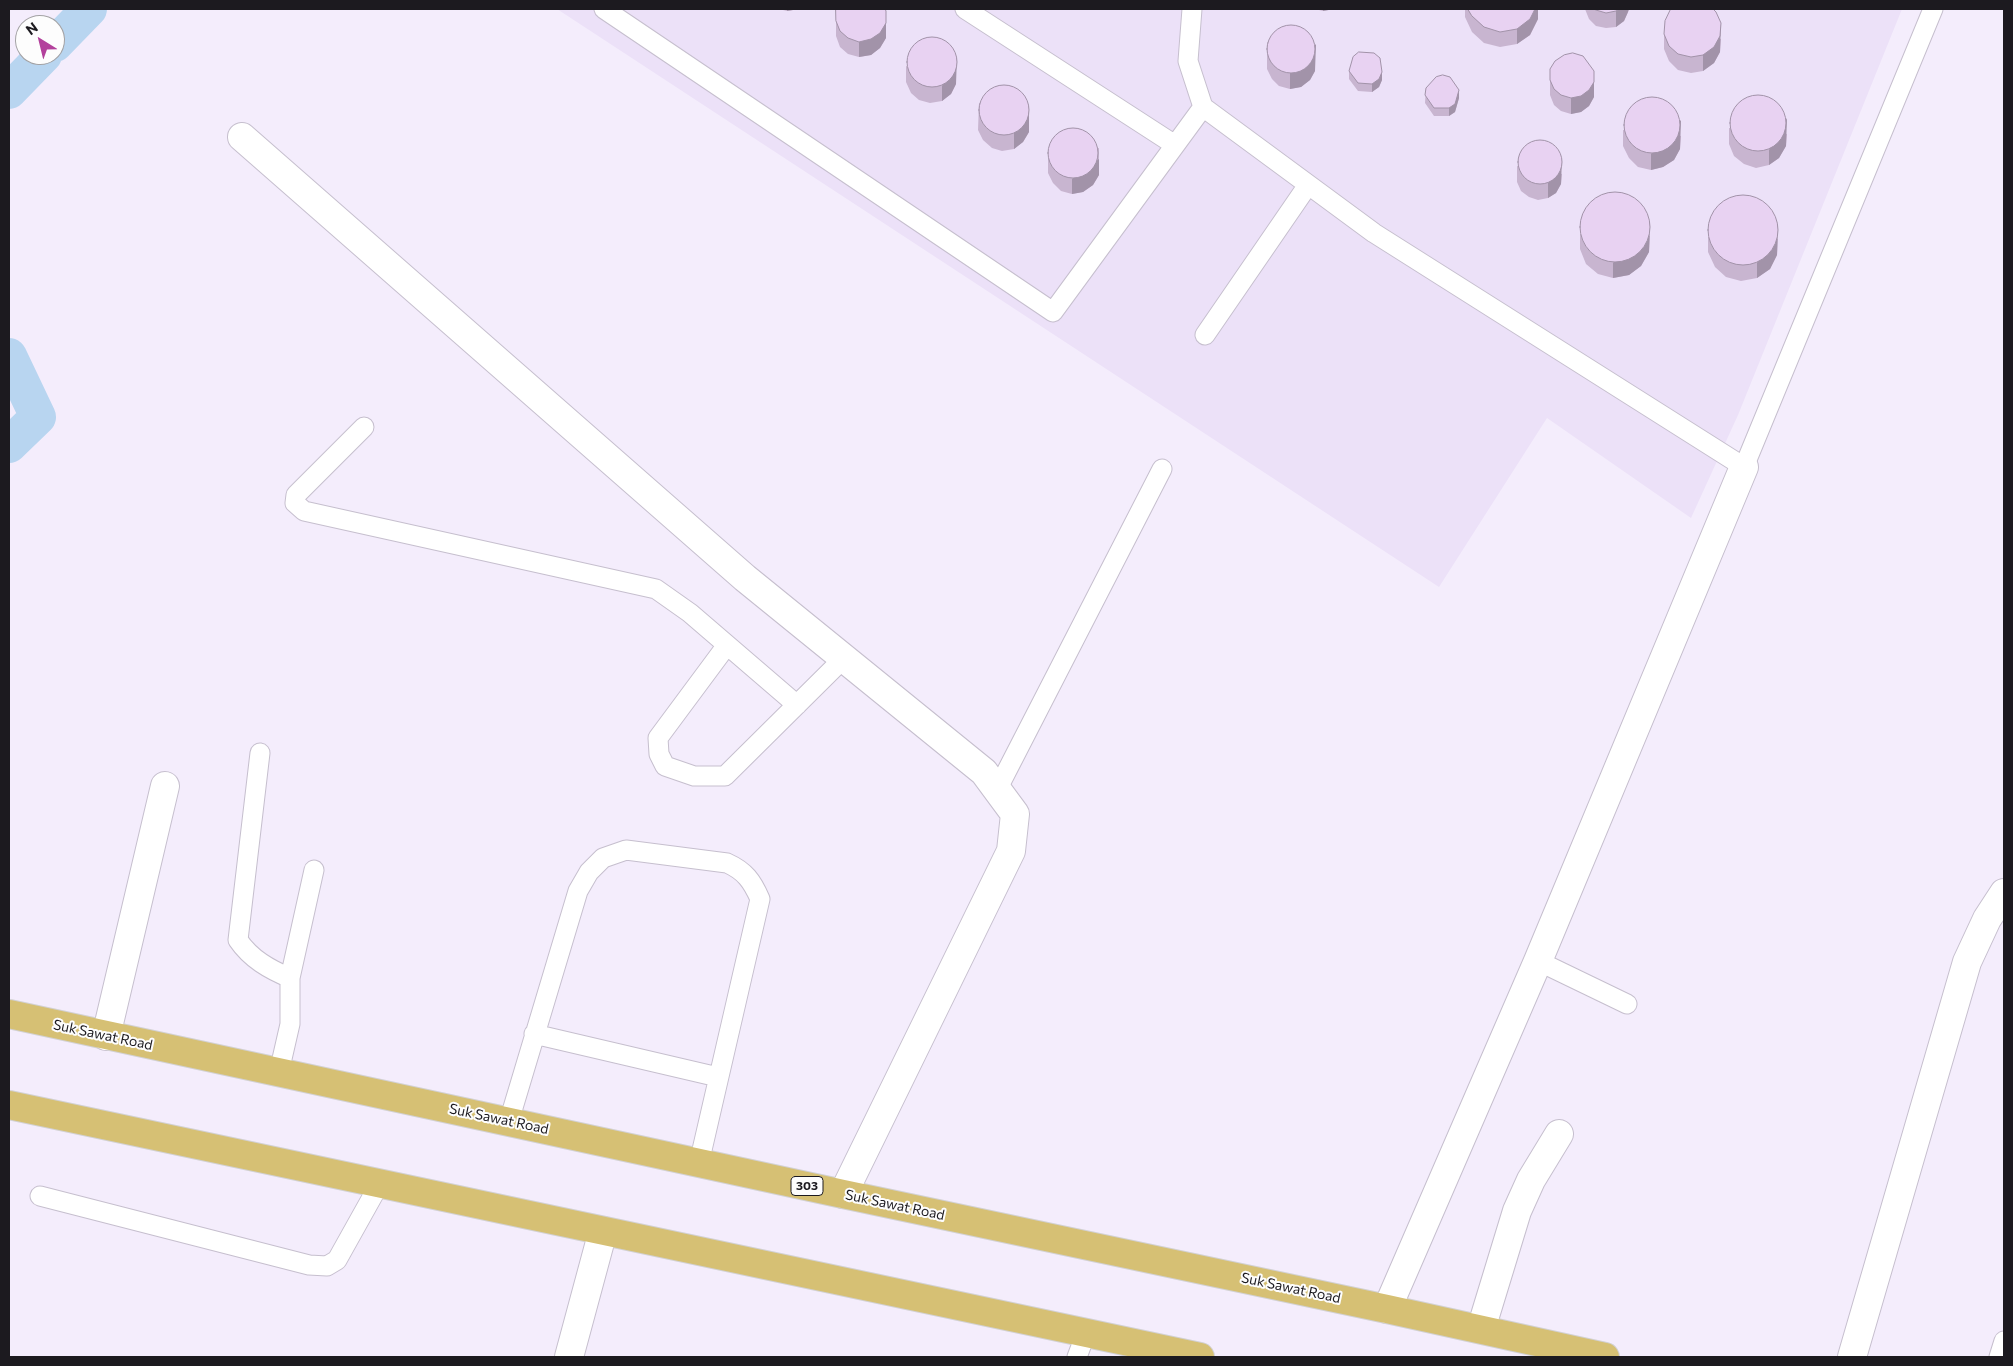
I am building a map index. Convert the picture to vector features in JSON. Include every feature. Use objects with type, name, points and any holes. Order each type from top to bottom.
[{"type":"main road","name":"Suk Sawat Road","points":[[9,1014],[843,1194],[1387,1308],[1605,1357]]},
{"type":"main road","points":[[9,1105],[603,1230],[1082,1345],[1200,1357]]},
{"type":"street","points":[[242,137],[745,578],[984,772],[1014,814],[1012,851],[843,1194]]},
{"type":"street","points":[[1387,1308],[1538,961],[1744,467]]},
{"type":"street","points":[[106,1036],[165,786]]},
{"type":"street","points":[[1852,1357],[1967,962],[1987,919],[2004,893]]},
{"type":"street","points":[[1481,1329],[1516,1211],[1531,1180],[1559,1134]]},
{"type":"street","points":[[569,1357],[603,1230]]},
{"type":"lane","points":[[604,9],[1053,312],[1203,107]]},
{"type":"lane","points":[[964,9],[1175,145]]},
{"type":"lane","points":[[1192,9],[1188,60],[1203,107],[1374,233],[1744,467],[1931,9]]},
{"type":"lane","points":[[1205,335],[1308,185]]},
{"type":"lane","points":[[364,427],[296,495],[295,503],[304,511],[656,589],[680,604],[797,705]]},
{"type":"lane","points":[[998,790],[1162,469]]},
{"type":"lane","points":[[727,645],[658,738],[659,754],[665,766],[694,776],[725,776],[844,658]]},
{"type":"lane","points":[[260,753],[238,940],[248,954],[273,971],[290,978]]},
{"type":"lane","points":[[509,1121],[578,892],[589,872],[603,858],[626,850],[728,863],[741,869],[752,881],[760,898],[699,1163]]},
{"type":"lane","points":[[279,1072],[290,1024],[290,978],[314,870]]},
{"type":"lane","points":[[1538,961],[1627,1004]]},
{"type":"lane","points":[[534,1034],[718,1077]]},
{"type":"lane","points":[[40,1196],[309,1265],[327,1266],[337,1260],[380,1183]]},
{"type":"lane","points":[[1999,1357],[2004,1341]]},
{"type":"shaded area","points":[[557,9],[1902,9],[1738,415],[1691,518],[1547,418],[1439,587]]},
{"type":"building","points":[[836,9],[885,9],[886,23],[880,33],[871,39],[859,42],[848,38],[840,31],[836,21]]},
{"type":"building","points":[[1468,9],[1535,9],[1530,19],[1517,29],[1500,32],[1484,27],[1472,16]]},
{"type":"building","points":[[1595,9],[1619,9],[1606,13]]},
{"type":"building","points":[[1671,9],[1713,9],[1721,23],[1720,36],[1714,47],[1703,55],[1691,57],[1678,54],[1669,46],[1664,34],[1665,21]]},
{"type":"building","points":[[1286,25],[1296,25],[1305,29],[1311,35],[1314,40],[1314,58],[1305,69],[1296,73],[1286,73],[1277,69],[1271,63],[1267,54],[1267,44],[1271,35],[1277,29]]},
{"type":"building","points":[[927,37],[937,37],[950,44],[957,57],[957,67],[950,80],[937,87],[927,87],[918,83],[911,76],[907,67],[907,57],[911,48],[918,41]]},
{"type":"building","points":[[1359,52],[1374,53],[1380,58],[1382,72],[1379,79],[1372,84],[1358,83],[1349,71],[1353,57]]},
{"type":"building","points":[[1573,53],[1583,56],[1594,71],[1594,82],[1589,90],[1581,96],[1571,98],[1561,95],[1554,89],[1550,80],[1550,69],[1555,61],[1564,55]]},
{"type":"building","points":[[1443,75],[1450,77],[1459,90],[1455,104],[1449,108],[1434,108],[1425,95],[1426,88],[1436,77]]},
{"type":"building","points":[[999,85],[1009,85],[1022,92],[1029,105],[1029,115],[1022,128],[1009,135],[999,135],[990,131],[983,124],[979,115],[979,105],[983,96],[990,89]]},
{"type":"building","points":[[1752,95],[1764,95],[1774,99],[1782,107],[1786,123],[1782,139],[1774,147],[1764,151],[1752,151],[1742,147],[1734,139],[1730,129],[1730,117],[1734,107],[1742,99]]},
{"type":"building","points":[[1646,97],[1658,97],[1668,101],[1676,109],[1680,125],[1676,141],[1668,149],[1658,153],[1646,153],[1636,149],[1628,141],[1624,131],[1624,119],[1628,109],[1636,101]]},
{"type":"building","points":[[1068,128],[1078,128],[1091,135],[1098,148],[1098,158],[1091,171],[1078,178],[1068,178],[1059,174],[1052,167],[1048,158],[1048,148],[1052,139],[1059,132]]},
{"type":"building","points":[[1536,140],[1544,140],[1556,146],[1562,162],[1556,178],[1544,184],[1536,184],[1524,178],[1518,166],[1518,158],[1524,146]]},
{"type":"building","points":[[1615,192],[1628,195],[1640,202],[1647,214],[1650,227],[1647,240],[1640,252],[1628,259],[1615,262],[1602,259],[1590,252],[1583,240],[1580,227],[1583,214],[1590,202],[1602,195]]},
{"type":"building","points":[[1743,195],[1756,198],[1768,205],[1775,217],[1778,230],[1775,243],[1768,255],[1756,262],[1743,265],[1730,262],[1718,255],[1711,243],[1708,230],[1711,217],[1718,205],[1730,198]]},
{"type":"waterway","points":[[65,34],[89,9]]},
{"type":"waterway","points":[[9,91],[34,65]]},
{"type":"waterway","points":[[9,356],[38,417],[9,445]]}]
